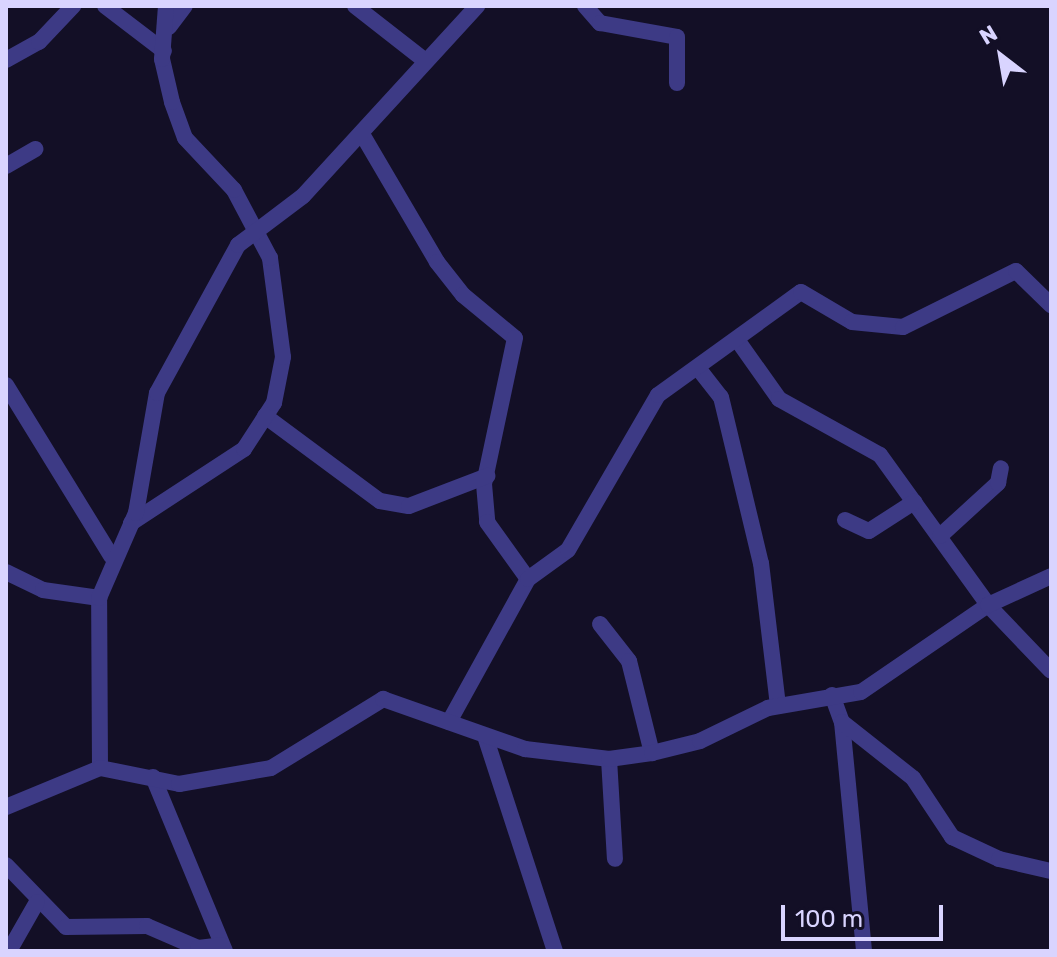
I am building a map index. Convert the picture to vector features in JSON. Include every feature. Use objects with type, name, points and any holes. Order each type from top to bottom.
[{"type":"street","points":[[6,60],[39,42],[73,6]]},
{"type":"street","points":[[105,6],[164,51]]},
{"type":"street","points":[[130,523],[235,456],[265,416],[283,357],[270,258],[234,190],[185,138],[164,51],[169,27],[166,6]]},
{"type":"street","points":[[169,27],[185,6]]},
{"type":"street","points":[[355,6],[424,60]]},
{"type":"street","points":[[100,768],[99,598],[111,556],[130,523],[157,393],[253,229],[303,196],[362,134],[424,60],[477,6]]},
{"type":"street","points":[[585,6],[600,23],[677,37],[677,83]]},
{"type":"street","points":[[362,134],[437,262],[515,338],[487,476],[487,522],[528,579]]},
{"type":"street","points":[[6,166],[35,149]]},
{"type":"street","points":[[449,722],[528,579],[568,550],[658,395],[738,341],[801,292],[852,322],[903,327],[1016,271],[1051,305]]},
{"type":"street","points":[[738,341],[779,399],[880,455],[988,605],[1051,671]]},
{"type":"street","points":[[698,368],[721,397],[761,563],[778,706]]},
{"type":"street","points":[[6,385],[111,556]]},
{"type":"street","points":[[265,416],[380,501],[409,506],[487,476]]},
{"type":"street","points":[[940,536],[998,483],[1001,468]]},
{"type":"street","points":[[845,520],[869,531],[914,502]]},
{"type":"street","points":[[6,572],[43,590],[99,598]]},
{"type":"street","points":[[6,807],[100,768],[179,784],[228,780],[271,768],[383,699],[449,722],[486,739],[609,759],[652,753],[778,706],[861,692],[894,674],[988,605],[1051,576]]},
{"type":"street","points":[[600,624],[629,661],[652,753]]},
{"type":"street","points":[[832,695],[842,722],[864,951]]},
{"type":"street","points":[[842,722],[913,778],[952,837],[999,859],[1051,871]]},
{"type":"street","points":[[486,739],[555,951]]},
{"type":"street","points":[[609,759],[615,859]]},
{"type":"street","points":[[6,865],[37,902],[66,927],[147,926],[198,948],[223,948],[153,777]]},
{"type":"street","points":[[9,951],[37,902]]}]
